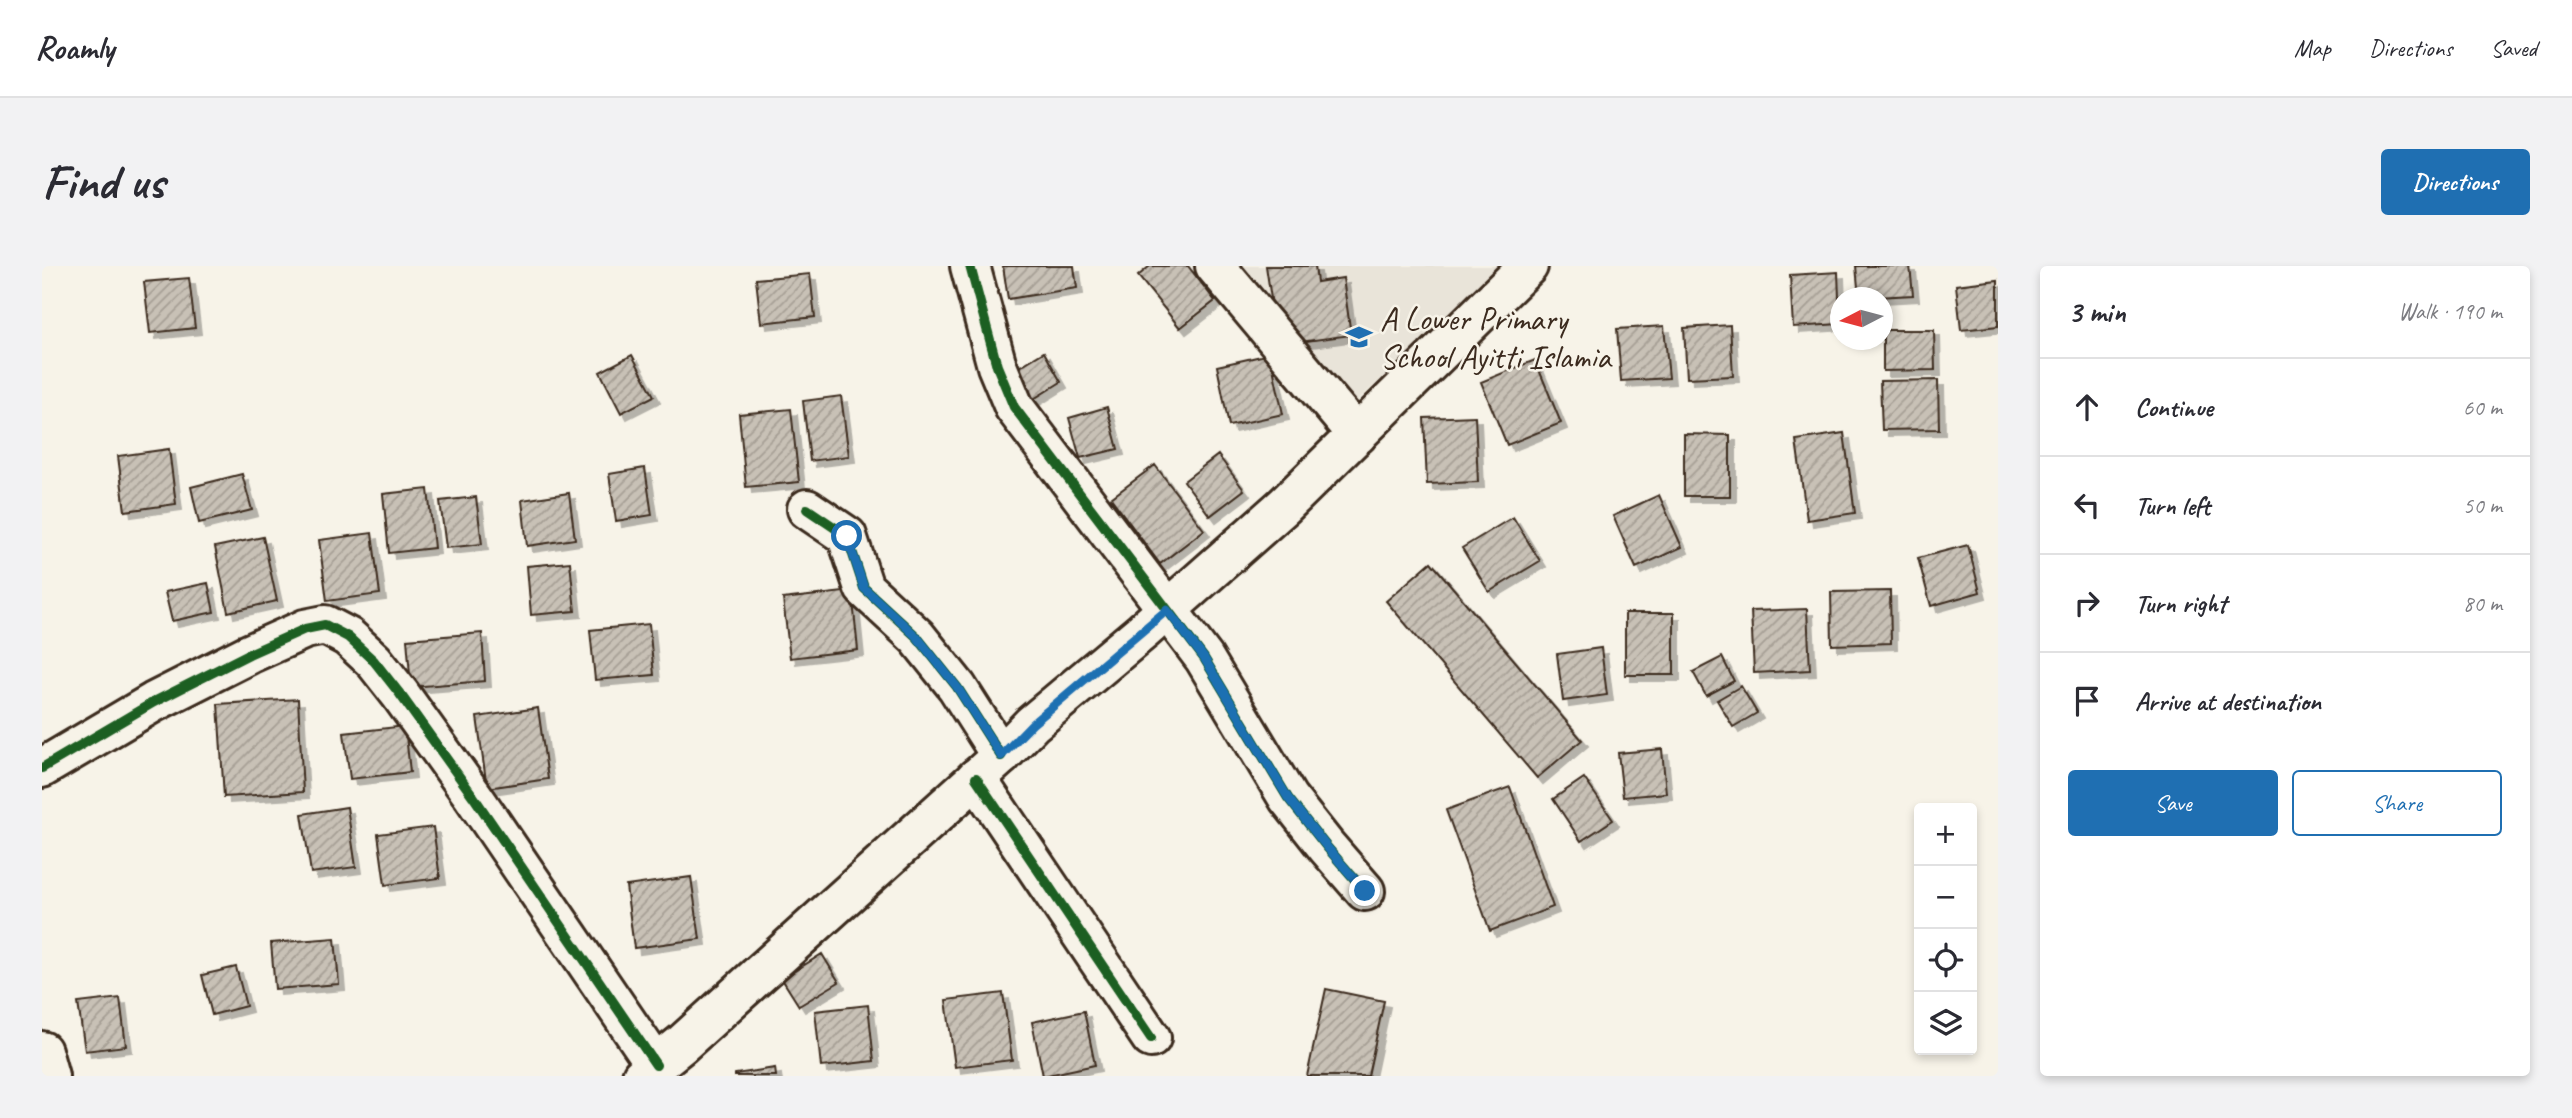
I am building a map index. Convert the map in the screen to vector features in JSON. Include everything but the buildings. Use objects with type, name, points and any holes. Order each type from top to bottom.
[{"type":"street","points":[[970,266],[997,366],[1014,407],[1204,658],[1288,798],[1365,891]]},
{"type":"street","points":[[1215,266],[1357,435]]},
{"type":"street","points":[[42,768],[154,702],[260,649],[305,629],[326,625],[348,636],[374,661],[394,686],[473,796],[649,1071],[988,767],[1032,724],[1167,610],[1284,506],[1528,266]]},
{"type":"street","points":[[807,509],[847,536],[864,588],[917,637],[957,687],[988,767],[1151,1038]]},
{"type":"street","points":[[42,1051],[49,1076]]},
{"type":"shaded area","name":"A Lower Primary School Ayitti Islamia","points":[[1234,266],[1505,266],[1348,409]]},
{"type":"cycle path","points":[[970,266],[997,366],[1014,407],[1204,658],[1288,798],[1365,891]]},
{"type":"cycle path","points":[[807,509],[847,536],[864,588],[917,637],[957,687],[1001,756]]},
{"type":"cycle path","points":[[42,768],[154,702],[249,654],[305,629],[325,625],[348,637],[374,661],[400,694],[473,796],[656,1065]]},
{"type":"cycle path","points":[[976,778],[1151,1038]]},
{"type":"place","name":"A Lower Primary School Ayitti Islamia","points":[[1359,337]]},
{"type":"route","points":[[847,536],[864,588],[917,637],[957,687],[1001,756],[1032,724],[1167,610],[1204,658],[1288,798],[1365,891]]}]
